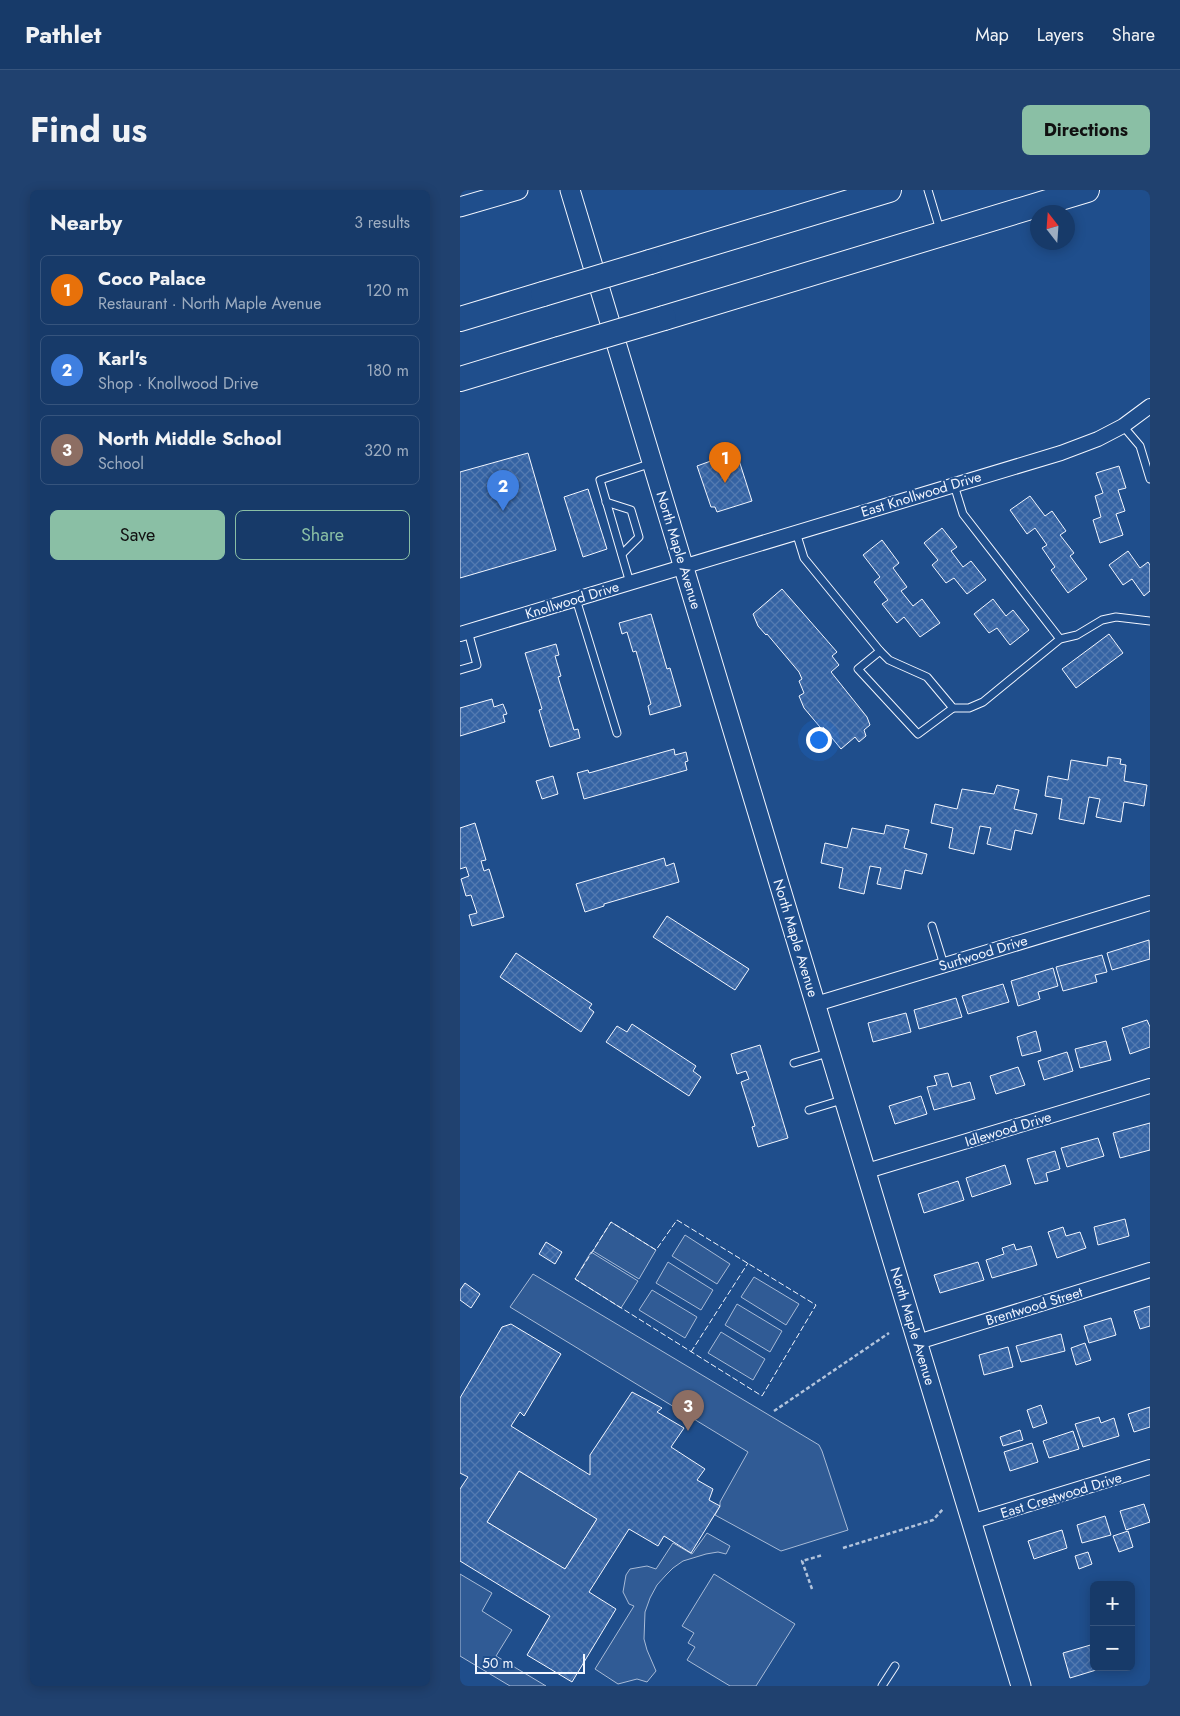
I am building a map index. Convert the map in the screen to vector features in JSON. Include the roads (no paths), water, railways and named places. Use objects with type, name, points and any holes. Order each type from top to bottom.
[{"type":"highway","points":[[460,319],[889,190]]},
{"type":"highway","points":[[460,379],[1087,190]]},
{"type":"street","points":[[460,208],[518,190]]},
{"type":"street","name":"North Maple Avenue","points":[[570,190],[1021,1686]]},
{"type":"street","name":"East Knollwood Drive","points":[[684,566],[1061,453],[1098,440],[1123,426],[1150,406]]},
{"type":"street","name":"Knollwood Drive","points":[[464,632],[684,566]]},
{"type":"street","name":"Surfwood Drive","points":[[816,1004],[1150,903]]},
{"type":"street","name":"Idlewood Drive","points":[[867,1171],[1150,1086]]},
{"type":"street","name":"Brentwood Street","points":[[918,1342],[1150,1270]]},
{"type":"street","name":"East Crestwood Drive","points":[[971,1522],[1150,1467]]},
{"type":"lane","points":[[928,190],[942,234]]},
{"type":"lane","points":[[1123,426],[1140,446],[1150,478]]},
{"type":"lane","points":[[630,583],[600,480],[652,463]]},
{"type":"lane","points":[[954,484],[963,514],[1060,639]]},
{"type":"lane","points":[[606,502],[631,510],[639,537],[622,554]]},
{"type":"lane","points":[[796,531],[804,558],[880,651],[889,660],[927,677],[953,708]]},
{"type":"lane","points":[[576,599],[617,733]]},
{"type":"lane","points":[[880,651],[858,669],[918,734],[953,708],[969,708],[983,702],[1060,639],[1077,635],[1102,620],[1116,617],[1150,621]]},
{"type":"lane","points":[[460,670],[477,665],[464,632]]},
{"type":"lane","points":[[932,926],[944,965]]},
{"type":"lane","points":[[794,1063],[831,1052]]},
{"type":"lane","points":[[809,1110],[845,1099]]},
{"type":"lane","points":[[882,1686],[894,1666]]},
{"type":"place","name":"Coco Palace","points":[[725,483]]},
{"type":"place","name":"Karl's","points":[[503,511]]},
{"type":"place","name":"North Middle School","points":[[688,1431]]}]
